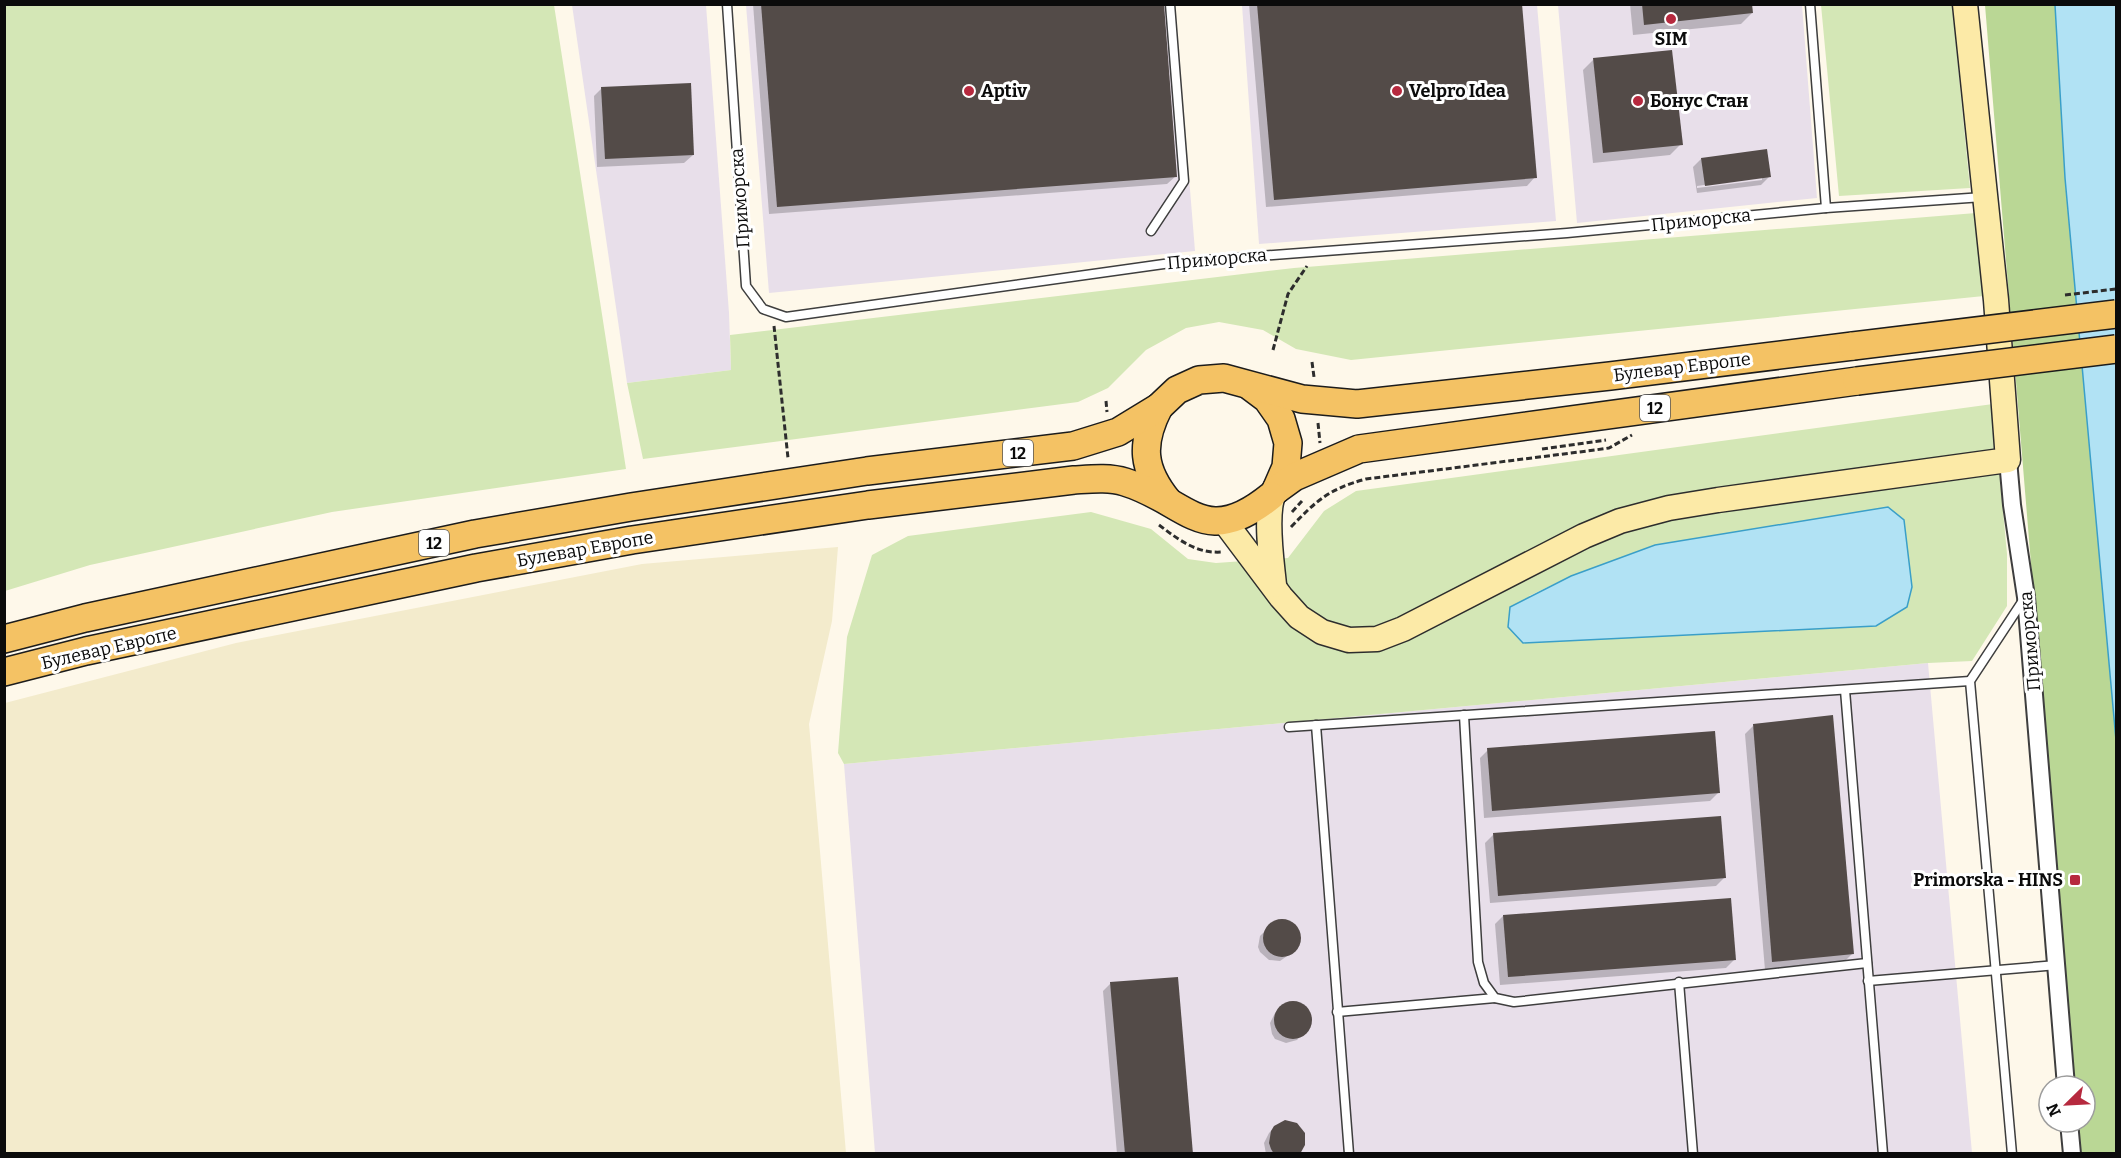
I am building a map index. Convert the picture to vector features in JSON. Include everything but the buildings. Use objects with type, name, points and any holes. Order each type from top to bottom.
[{"type":"main road","name":"Булевар Европе","points":[[4,639],[96,615],[498,530],[867,471],[1073,446],[1118,432],[1160,407],[1177,390],[1199,380],[1224,378],[1302,399],[1357,404],[1610,376],[2116,314]]},
{"type":"main road","name":"Булевар Европе","points":[[4,672],[86,651],[477,568],[632,540],[868,505],[1100,478],[1124,481],[1161,511],[1224,521],[1255,509],[1294,477],[1359,449],[1857,381],[2116,349]]},
{"type":"main road","name":"Булевар Европе","points":[[1247,385],[1267,399],[1281,419],[1288,443],[1286,467],[1274,493]]},
{"type":"main road","name":"Булевар Европе","points":[[1160,407],[1150,425],[1146,446],[1148,466],[1161,511]]},
{"type":"street","name":"Приморска","points":[[1965,4],[1996,300],[2012,505],[2026,597],[2065,1074]]},
{"type":"street","points":[[1224,521],[1281,597],[1299,617],[1322,632],[1349,640],[1377,639],[1403,629],[1584,536],[1620,521],[1669,508],[1718,500],[2008,460]]},
{"type":"street","points":[[1274,493],[1269,542],[1274,585]]},
{"type":"street","points":[[2070,1134],[2072,1154]]},
{"type":"lane","name":"Приморска","points":[[727,4],[746,286],[763,309],[786,317],[1155,265],[1567,233],[1826,208],[1984,197]]},
{"type":"lane","points":[[1151,231],[1184,181],[1170,4]]},
{"type":"lane","points":[[1810,4],[1826,208]]},
{"type":"lane","points":[[2012,1154],[1970,681],[2026,597]]},
{"type":"lane","points":[[1289,727],[1970,681]]},
{"type":"lane","points":[[1845,690],[1883,1154]]},
{"type":"lane","points":[[1464,716],[1479,962],[1484,983],[1494,998]]},
{"type":"lane","points":[[1316,725],[1349,1154]]},
{"type":"lane","points":[[1337,1012],[1494,998],[1514,1002],[1867,963]]},
{"type":"lane","points":[[1868,981],[2056,965]]},
{"type":"lane","points":[[1679,982],[1693,1154]]},
{"type":"path","points":[[1273,350],[1288,294],[1316,252]]},
{"type":"path","points":[[773,312],[788,458]]},
{"type":"path","points":[[1269,542],[1289,530],[1316,501],[1341,486],[1366,479],[1609,448],[1641,432]]},
{"type":"path","points":[[1161,511],[1185,545],[1214,553],[1247,551]]},
{"type":"shaded area","points":[[572,5],[706,5],[729,313],[731,370],[627,383]]},
{"type":"shaded area","name":"Aptiv","points":[[746,5],[1175,5],[1195,251],[769,293]]},
{"type":"shaded area","name":"Velpro Idea","points":[[1242,5],[1537,5],[1556,221],[1259,244]]},
{"type":"shaded area","points":[[1558,5],[1802,5],[1817,198],[1577,223]]},
{"type":"shaded area","points":[[838,547],[832,621],[809,724],[846,1153],[5,1153],[5,703],[236,643],[642,564]]},
{"type":"shaded area","points":[[1928,663],[1972,1153],[875,1153],[844,764]]},
{"type":"green space","points":[[5,4],[554,5],[626,469],[332,512],[90,565],[5,591]]},
{"type":"green space","points":[[1821,5],[1952,5],[1970,188],[1839,196]]},
{"type":"green space","points":[[1985,5],[2055,5],[2065,178],[2116,740],[2116,1153],[2079,1153],[2078,1134],[2097,1134],[2097,1074],[2073,1074]]},
{"type":"green space","points":[[1976,213],[1984,296],[1351,360],[1296,349],[1263,330],[1219,322],[1186,328],[1146,350],[1108,388],[1078,402],[643,459],[627,383],[731,370],[730,335],[1294,268]]},
{"type":"green space","points":[[1993,404],[2007,554],[2007,606],[1972,661],[1928,663],[844,764],[838,753],[847,637],[872,555],[908,536],[1091,512],[1151,529],[1188,559],[1216,563],[1288,558],[1324,511],[1356,491]],"holes":[[[1655,545],[1912,587],[1907,606],[1876,626],[1529,596],[1571,576]]]},
{"type":"water","points":[[2055,5],[2116,5],[2116,740],[2065,178]]},
{"type":"water","points":[[1888,507],[1904,520],[1912,587],[1907,607],[1876,626],[1523,643],[1508,627],[1510,607],[1571,576],[1655,545]]},
{"type":"place","name":"SIM","points":[[1671,19]]},
{"type":"place","name":"Aptiv","points":[[969,91]]},
{"type":"place","name":"Velpro Idea","points":[[1397,91]]},
{"type":"place","name":"Бонус Стан","points":[[1638,101]]},
{"type":"place","name":"Primorska - HINS","points":[[2075,880]]}]
